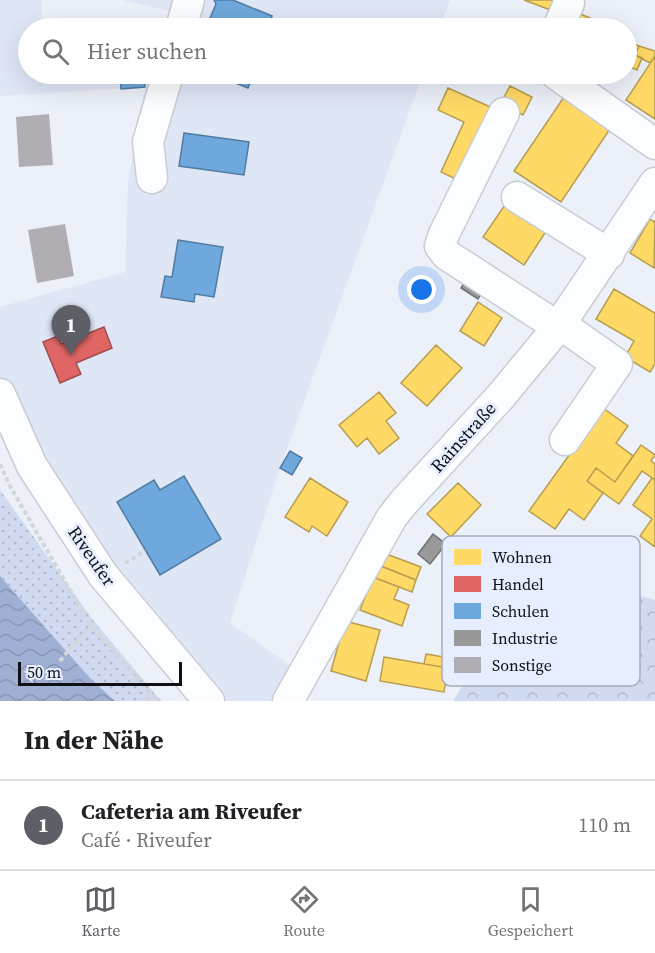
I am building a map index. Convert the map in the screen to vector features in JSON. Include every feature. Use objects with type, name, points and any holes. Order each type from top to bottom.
[{"type":"street","points":[[184,18],[189,0]]},
{"type":"street","points":[[152,178],[148,142],[165,84]]},
{"type":"street","points":[[570,84],[655,144]]},
{"type":"street","points":[[504,113],[440,246],[447,255],[617,364],[565,440]]},
{"type":"street","name":"Rainstraße","points":[[288,701],[392,517],[501,396],[559,326],[655,183]]},
{"type":"street","points":[[517,197],[609,254]]},
{"type":"street","name":"Riveufer","points":[[0,394],[32,465],[97,566],[155,639],[209,701]]},
{"type":"path","points":[[0,464],[10,486],[90,625],[152,695],[160,701]]},
{"type":"path","points":[[60,661],[90,625]]},
{"type":"path","points":[[147,701],[152,695]]},
{"type":"shaded area","points":[[0,0],[42,0],[41,18],[18,18],[18,84],[238,84],[248,88],[250,84],[419,84],[280,468],[230,623],[291,666],[271,701],[215,701],[107,575],[0,382],[0,307],[125,272],[128,181],[145,87],[0,96]],"holes":[[[184,133],[248,142],[244,175],[179,166]],[[178,240],[222,248],[214,297],[195,294],[193,302],[161,297],[165,276],[172,277]],[[58,336],[81,374],[60,383]],[[153,480],[160,490],[160,575],[117,502]]]},
{"type":"shaded area","points":[[121,0],[214,0],[216,4],[210,18],[172,18],[174,12]]},
{"type":"shaded area","points":[[233,0],[450,0],[443,18],[273,18]]},
{"type":"green space","points":[[0,490],[93,620],[161,701],[115,701],[90,678],[0,576]]},
{"type":"green space","points":[[640,596],[655,600],[655,701],[453,701],[462,686],[640,686]]},
{"type":"water","points":[[0,576],[90,678],[115,701],[0,701]]},
{"type":"building: Wohnen","points":[[524,0],[557,0],[553,11]]},
{"type":"building: Wohnen","points":[[578,13],[590,18],[576,18]]},
{"type":"building: Wohnen","points":[[639,46],[655,51],[655,56],[650,63],[637,56]]},
{"type":"building: Wohnen","points":[[637,56],[642,58],[637,70]]},
{"type":"building: Wohnen","points":[[655,56],[655,119],[626,100]]},
{"type":"building: Wohnen","points":[[510,86],[532,97],[523,115],[501,103]]},
{"type":"building: Wohnen","points":[[448,88],[497,110],[464,183],[441,172],[464,122],[438,110]]},
{"type":"building: Wohnen","points":[[568,91],[614,123],[561,202],[514,171]]},
{"type":"building: Wohnen","points":[[507,202],[547,230],[524,265],[483,237]]},
{"type":"building: Wohnen","points":[[650,219],[654,222],[655,220],[654,268],[630,253]]},
{"type":"building: Wohnen","points":[[614,289],[655,313],[655,364],[650,372],[625,357],[634,341],[596,319]]},
{"type":"building: Wohnen","points":[[478,302],[502,318],[484,346],[460,331]]},
{"type":"building: Wohnen","points":[[436,345],[462,368],[427,406],[401,383]]},
{"type":"building: Wohnen","points":[[379,392],[396,413],[386,421],[399,438],[379,454],[367,438],[357,447],[339,425]]},
{"type":"building: Wohnen","points":[[603,408],[628,426],[616,443],[633,456],[615,482],[596,468],[587,481],[603,493],[584,520],[569,509],[555,529],[529,511]]},
{"type":"building: Wohnen","points":[[641,445],[655,455],[651,461],[655,464],[655,480],[642,471],[619,504],[587,481],[596,468],[615,482]]},
{"type":"building: Wohnen","points":[[310,478],[348,502],[327,536],[312,526],[309,532],[285,517]]},
{"type":"building: Wohnen","points":[[652,478],[655,480],[655,547],[640,536],[652,519],[633,505]]},
{"type":"building: Wohnen","points":[[458,483],[481,505],[452,536],[427,514]]},
{"type":"building: Wohnen","points":[[389,555],[421,567],[416,580],[381,566]]},
{"type":"building: Wohnen","points":[[378,565],[416,580],[412,592],[373,577]]},
{"type":"building: Wohnen","points":[[373,577],[399,587],[394,599],[409,605],[402,626],[360,610]]},
{"type":"building: Wohnen","points":[[345,621],[380,630],[366,681],[331,671]]},
{"type":"building: Wohnen","points":[[426,654],[442,657],[442,667],[424,664]]},
{"type":"building: Wohnen","points":[[384,657],[442,667],[442,686],[445,686],[444,692],[380,681]]},
{"type":"building: Handel","points":[[104,327],[112,348],[76,363],[81,374],[60,383],[43,342],[58,336],[61,344]]},
{"type":"building: Schulen","points":[[214,0],[233,0],[272,16],[271,18],[210,18],[216,4]]},
{"type":"building: Schulen","points":[[121,84],[145,84],[145,87],[121,89]]},
{"type":"building: Schulen","points":[[238,84],[250,84],[248,88]]},
{"type":"building: Schulen","points":[[184,133],[249,142],[244,175],[179,166]]},
{"type":"building: Schulen","points":[[178,240],[223,247],[214,297],[195,294],[194,302],[161,297],[165,276],[172,277]]},
{"type":"building: Schulen","points":[[290,451],[302,458],[292,475],[280,468]]},
{"type":"building: Schulen","points":[[184,476],[221,539],[160,575],[117,502],[154,480],[160,490]]},
{"type":"building: Industrie","points":[[468,277],[484,288],[478,299],[461,288]]},
{"type":"building: Industrie","points":[[433,534],[442,541],[442,549],[430,564],[418,554]]},
{"type":"building: Sonstige","points":[[49,114],[53,165],[19,167],[16,117]]},
{"type":"building: Sonstige","points":[[65,224],[74,276],[37,283],[28,230]]},
{"type":"place","name":"Cafeteria am Riveufer","points":[[71,355]]}]
